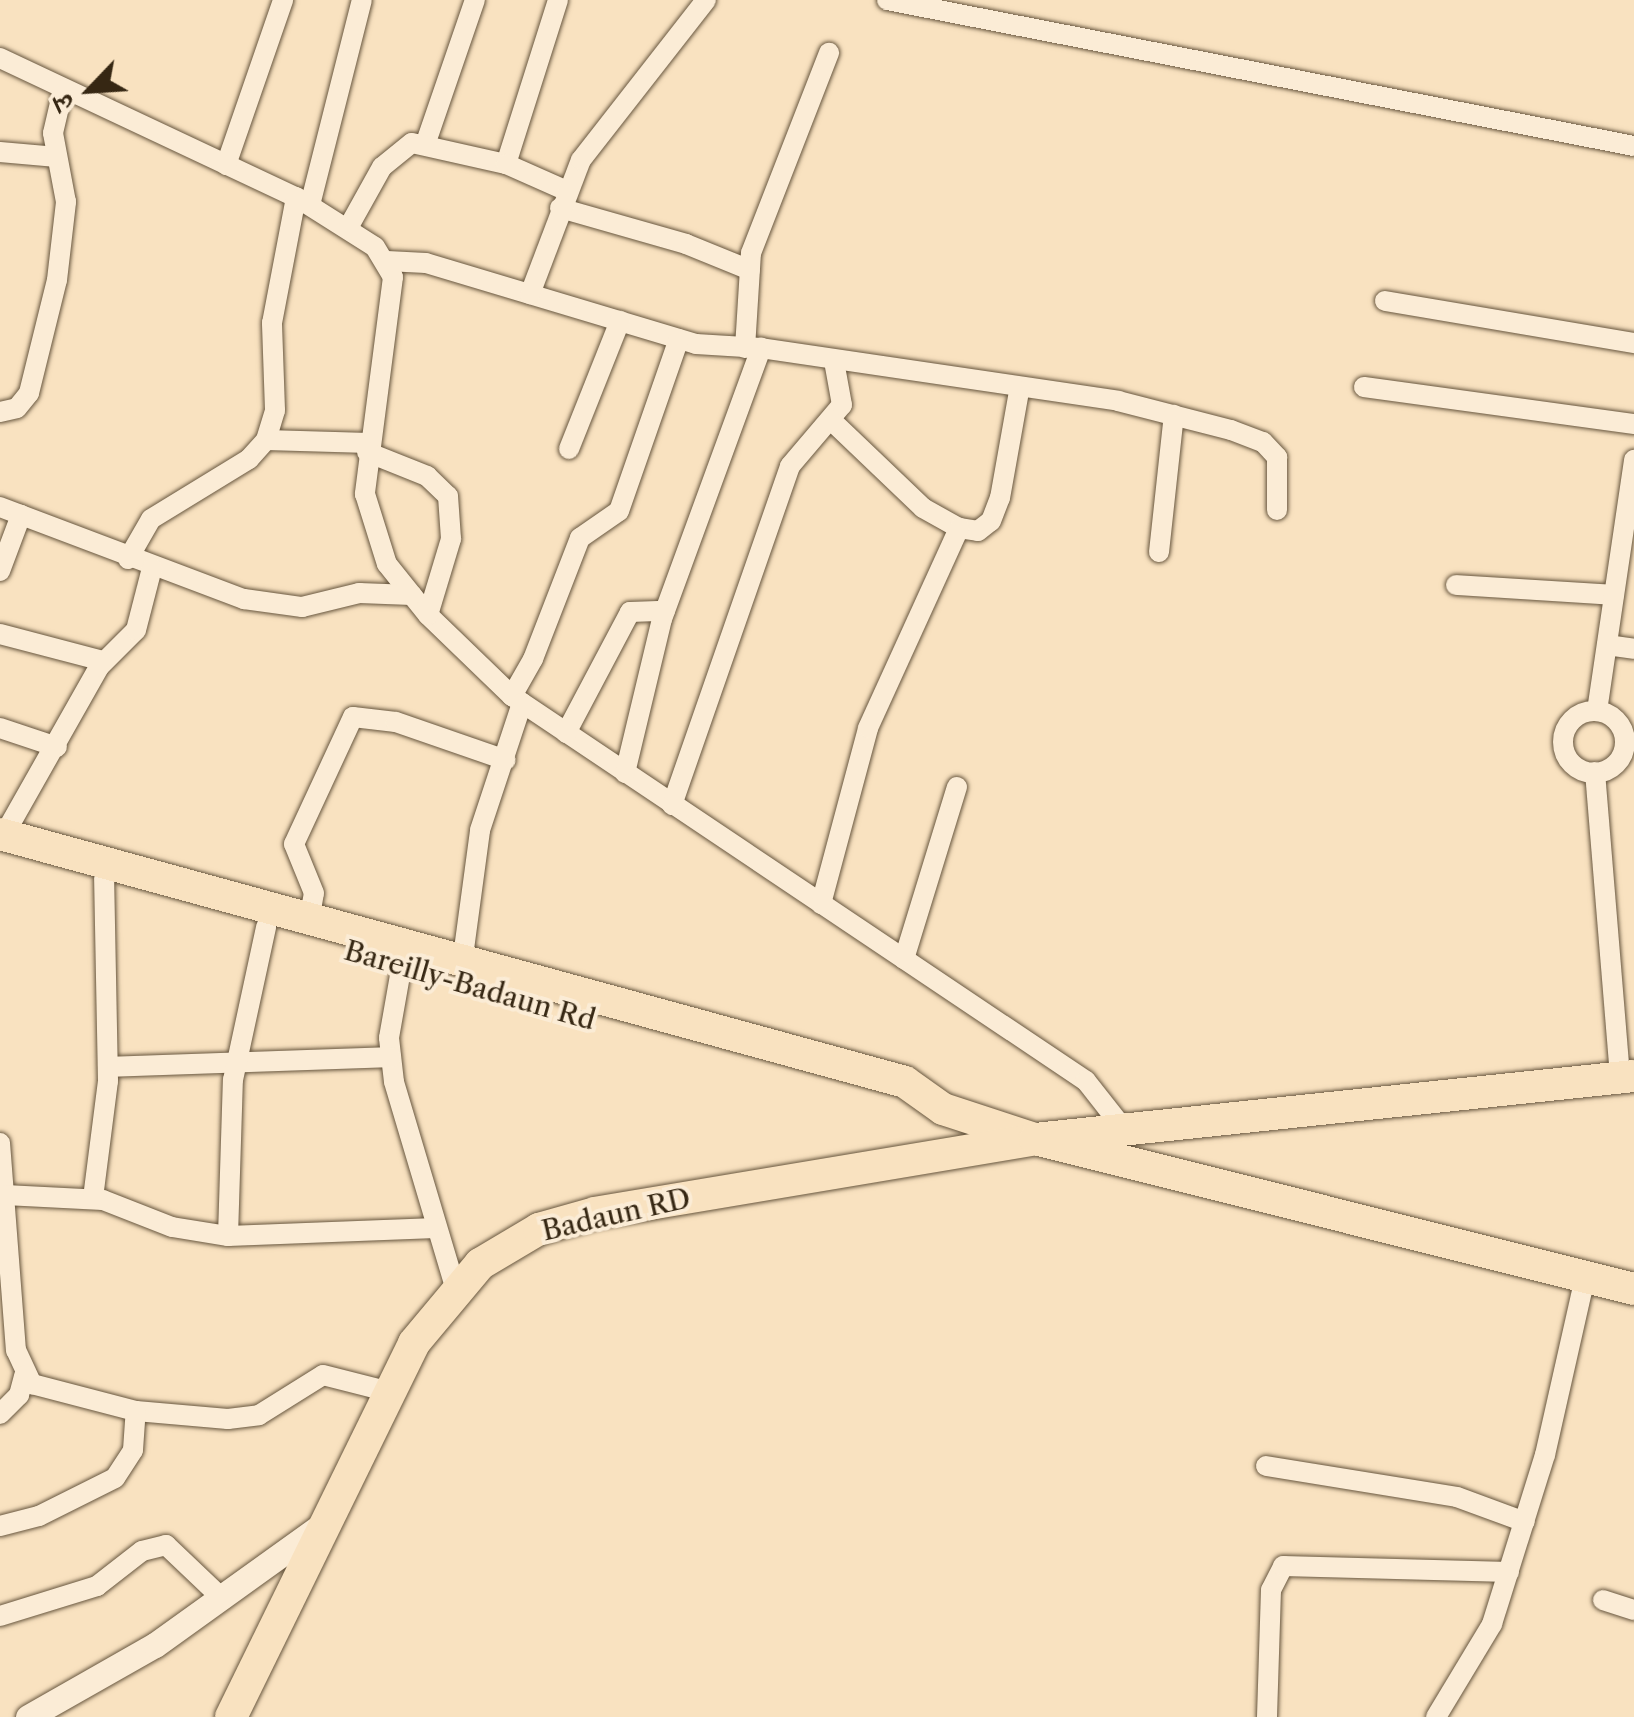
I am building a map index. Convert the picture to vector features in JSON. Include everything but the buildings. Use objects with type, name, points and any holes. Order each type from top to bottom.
[{"type":"main road","name":"Bareilly-Badaun Rd","points":[[1,840],[104,878],[619,1028],[1634,1289]]},
{"type":"main road","points":[[1,840],[905,1082],[944,1110]]},
{"type":"main road","name":"Badaun RD","points":[[230,1717],[386,1391],[456,1287],[498,1250],[564,1220],[1036,1138],[1627,1077]]},
{"type":"street","points":[[226,165],[283,0]]},
{"type":"street","points":[[128,559],[151,519],[250,459],[266,440],[275,410],[272,323],[362,0]]},
{"type":"street","points":[[425,145],[475,0]]},
{"type":"street","points":[[506,164],[558,0]]},
{"type":"street","points":[[530,294],[564,200],[605,125],[706,0]]},
{"type":"street","points":[[888,0],[930,4],[1634,146]]},
{"type":"street","points":[[625,773],[665,611],[753,348],[750,270],[755,241],[829,53]]},
{"type":"street","points":[[0,58],[303,201],[348,228],[388,261],[426,263],[679,339],[1174,415],[1272,450],[1280,467],[1277,510]]},
{"type":"street","points":[[0,412],[17,408],[30,392],[57,280],[66,202],[53,133],[63,90]]},
{"type":"street","points":[[348,228],[392,154],[412,143],[506,164],[564,200],[750,270]]},
{"type":"street","points":[[0,152],[57,157]]},
{"type":"street","points":[[388,261],[392,296],[368,448],[365,494],[373,530],[388,564],[428,615],[517,700],[1086,1081],[1123,1128]]},
{"type":"street","points":[[1385,301],[1634,343]]},
{"type":"street","points":[[569,449],[620,321]]},
{"type":"street","points":[[462,964],[480,830],[506,760],[517,700],[580,538],[619,511],[679,339]]},
{"type":"street","points":[[672,804],[790,466],[832,421],[844,392],[834,360]]},
{"type":"street","points":[[1364,387],[1634,424]]},
{"type":"street","points":[[832,421],[922,508],[959,528],[978,531],[991,522],[1019,391]]},
{"type":"street","points":[[1159,552],[1174,415]]},
{"type":"street","points":[[266,440],[368,448],[427,476],[448,496],[451,539],[428,615]]},
{"type":"street","points":[[1597,711],[1614,595],[1627,556],[1634,460]]},
{"type":"street","points":[[0,507],[128,559],[244,599],[291,606],[360,593],[412,595]]},
{"type":"street","points":[[0,571],[21,515]]},
{"type":"street","points":[[821,904],[868,728],[959,528]]},
{"type":"street","points":[[1,840],[103,661],[136,630],[152,568]]},
{"type":"street","points":[[1456,586],[1614,595]]},
{"type":"street","points":[[566,732],[630,612],[665,611]]},
{"type":"street","points":[[0,634],[103,661]]},
{"type":"street","points":[[1607,645],[1634,649]]},
{"type":"street","points":[[1597,711],[1621,728],[1624,749],[1613,767],[1595,772],[1574,766],[1563,740],[1570,722],[1597,711]]},
{"type":"street","points":[[309,921],[314,893],[294,844],[353,717],[396,722],[506,760]]},
{"type":"street","points":[[0,728],[57,747]]},
{"type":"street","points":[[1595,772],[1627,1077]]},
{"type":"street","points":[[904,959],[958,787]]},
{"type":"street","points":[[93,1198],[108,1067],[104,878]]},
{"type":"street","points":[[228,1236],[236,1065],[266,927]]},
{"type":"street","points":[[402,964],[390,1058],[456,1287]]},
{"type":"street","points":[[108,1067],[390,1058]]},
{"type":"street","points":[[0,1143],[16,1350],[24,1376],[19,1396],[0,1414]]},
{"type":"street","points":[[4,1195],[93,1198],[172,1227],[228,1236],[436,1228]]},
{"type":"street","points":[[1436,1717],[1482,1649],[1509,1572],[1525,1522],[1584,1277]]},
{"type":"street","points":[[24,1376],[40,1388],[136,1411],[245,1418],[334,1373],[386,1391]]},
{"type":"street","points":[[0,1526],[39,1516],[116,1478],[133,1450],[136,1411]]},
{"type":"street","points":[[1266,1466],[1457,1497],[1525,1522]]},
{"type":"street","points":[[28,1717],[223,1600],[326,1522]]},
{"type":"street","points":[[0,1616],[98,1586],[156,1546],[176,1548],[223,1600]]},
{"type":"street","points":[[1267,1717],[1272,1590],[1283,1566],[1509,1572]]},
{"type":"street","points":[[1604,1600],[1634,1610]]}]
